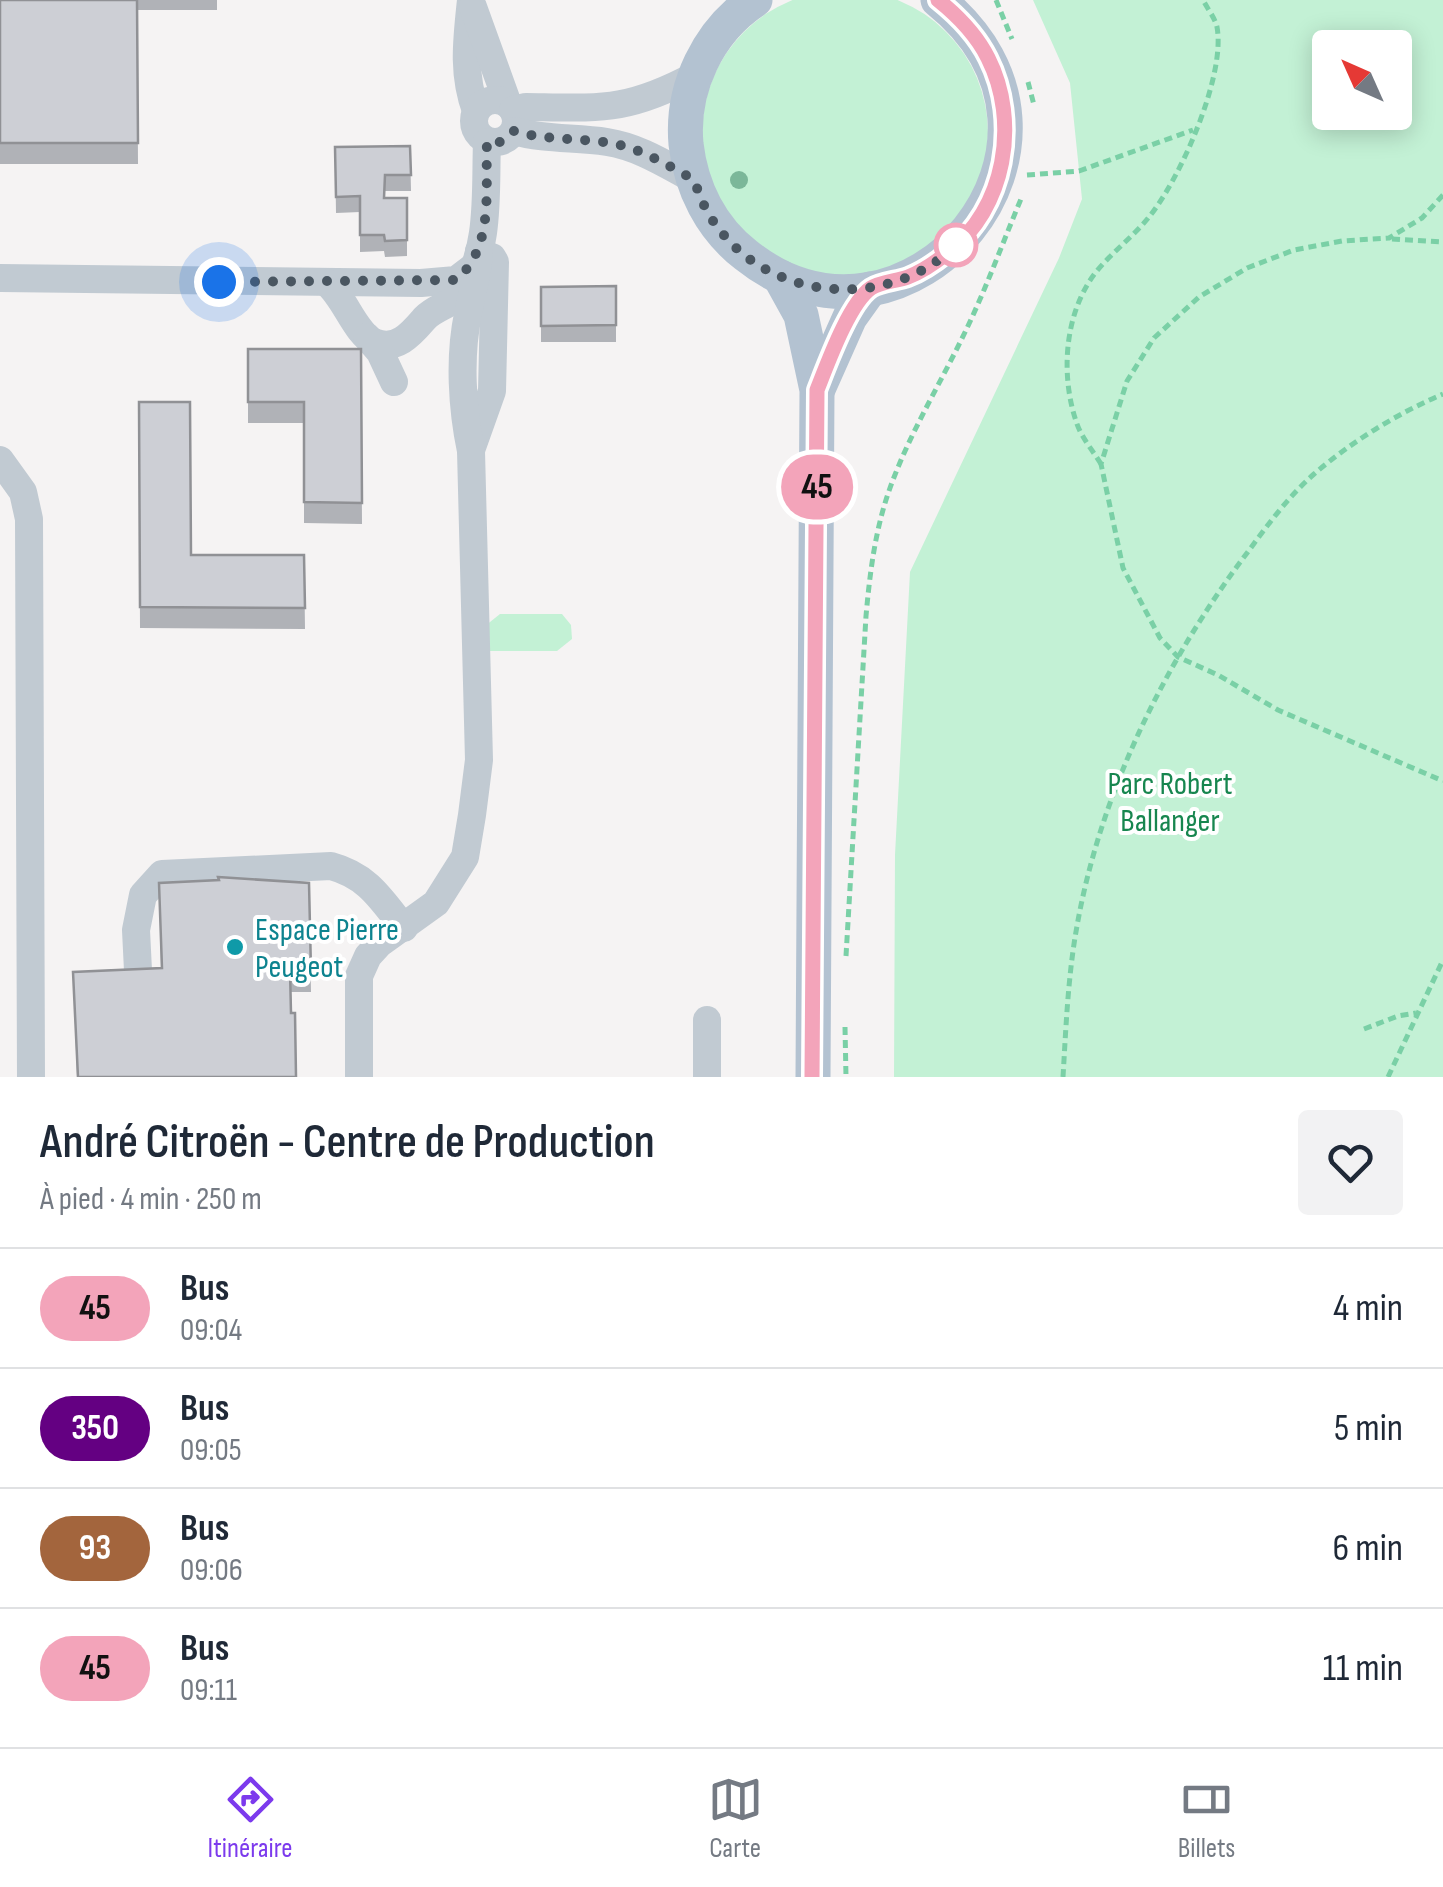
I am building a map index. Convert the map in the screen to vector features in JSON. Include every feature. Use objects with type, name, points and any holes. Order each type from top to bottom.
[{"type":"main road","points":[[755,0],[724,27],[696,75],[686,116],[693,179],[718,227],[746,256],[780,277],[840,290],[870,288],[912,276],[949,252],[1014,175],[997,79],[974,35],[938,0]]},
{"type":"main road","points":[[780,277],[801,315],[817,390],[812,1077]]},
{"type":"main road","points":[[817,390],[850,317],[870,288]]},
{"type":"lane","points":[[471,2],[466,30],[466,85],[476,111],[476,132],[487,142],[500,142],[512,115],[526,107],[623,106],[696,75]]},
{"type":"lane","points":[[471,2],[512,115]]},
{"type":"lane","points":[[476,111],[494,100],[539,139],[628,147],[693,179]]},
{"type":"lane","points":[[326,282],[340,293],[367,337],[376,343],[392,344],[410,335],[432,312],[461,294],[478,252],[487,142]]},
{"type":"lane","points":[[0,278],[456,280],[478,252]]},
{"type":"lane","points":[[359,1077],[359,976],[379,944],[436,903],[465,857],[472,815],[478,760],[471,451],[492,390],[495,262],[478,252]]},
{"type":"lane","points":[[0,460],[22,492],[30,519],[32,1077]]},
{"type":"lane","points":[[139,990],[136,930],[144,895],[162,874],[331,866],[354,872],[404,928]]},
{"type":"lane","points":[[707,1020],[707,1077]]},
{"type":"path","points":[[996,0],[1013,43]]},
{"type":"path","points":[[1203,0],[1217,24],[1216,62],[1208,101],[1166,193],[1149,218],[1095,274],[1074,310],[1068,393],[1078,428],[1101,464],[1123,568],[1160,638],[1178,657],[1278,710],[1443,780]]},
{"type":"path","points":[[1024,70],[1034,110]]},
{"type":"path","points":[[1014,175],[1080,171],[1195,129]]},
{"type":"path","points":[[845,971],[866,616],[880,520],[890,486],[944,368],[966,330],[1014,175],[1031,158]]},
{"type":"path","points":[[1389,238],[1422,218],[1443,195]]},
{"type":"path","points":[[1101,464],[1127,381],[1154,338],[1199,297],[1247,268],[1294,250],[1389,238],[1443,242]]},
{"type":"path","points":[[1063,1077],[1077,925],[1094,854],[1118,784],[1178,657],[1228,577],[1312,476],[1362,437],[1443,394]]},
{"type":"path","points":[[1388,1077],[1443,960]]},
{"type":"path","points":[[1364,1029],[1398,1016],[1416,1014]]},
{"type":"path","points":[[845,1025],[846,1077]]},
{"type":"green space","points":[[797,-1],[893,-1],[924,14],[964,54],[985,105],[985,161],[964,212],[924,252],[873,273],[817,273],[766,252],[726,212],[705,161],[705,105],[726,54],[766,14]]},
{"type":"green space","name":"Parc Robert Ballanger","points":[[1033,0],[1443,0],[1443,1077],[894,1077],[895,855],[910,572],[1059,258],[1082,199],[1070,83]]},
{"type":"green space","points":[[500,614],[562,614],[571,625],[572,639],[557,651],[490,651],[485,626]]},
{"type":"building","points":[[0,0],[137,0],[138,143],[0,143]]},
{"type":"building","points":[[410,146],[411,175],[385,175],[384,198],[407,198],[407,240],[385,241],[384,235],[360,235],[360,196],[336,197],[335,147]]},
{"type":"building","points":[[616,286],[616,325],[541,326],[541,287]]},
{"type":"building","points":[[248,349],[361,349],[362,503],[304,502],[304,402],[248,402]]},
{"type":"building","points":[[139,402],[190,402],[191,555],[304,555],[305,608],[140,607]]},
{"type":"building","name":"Espace Pierre Peugeot","points":[[218,877],[309,883],[311,971],[290,971],[296,1077],[78,1077],[73,972],[162,968],[159,883],[219,880]]},
{"type":"bus line","name":"45","points":[[812,1077],[817,390],[832,350],[870,288],[912,276],[966,236],[990,197],[1004,152],[1003,103],[997,79],[974,35],[938,0]]},
{"type":"place","name":"Espace Pierre Peugeot","points":[[235,947]]},
{"type":"route","points":[[219,282],[456,280],[473,266],[484,240],[487,142],[506,140],[514,131],[539,139],[605,142],[650,156],[693,179],[703,204],[736,247],[780,277],[809,286],[870,288],[912,276],[956,245]]}]
